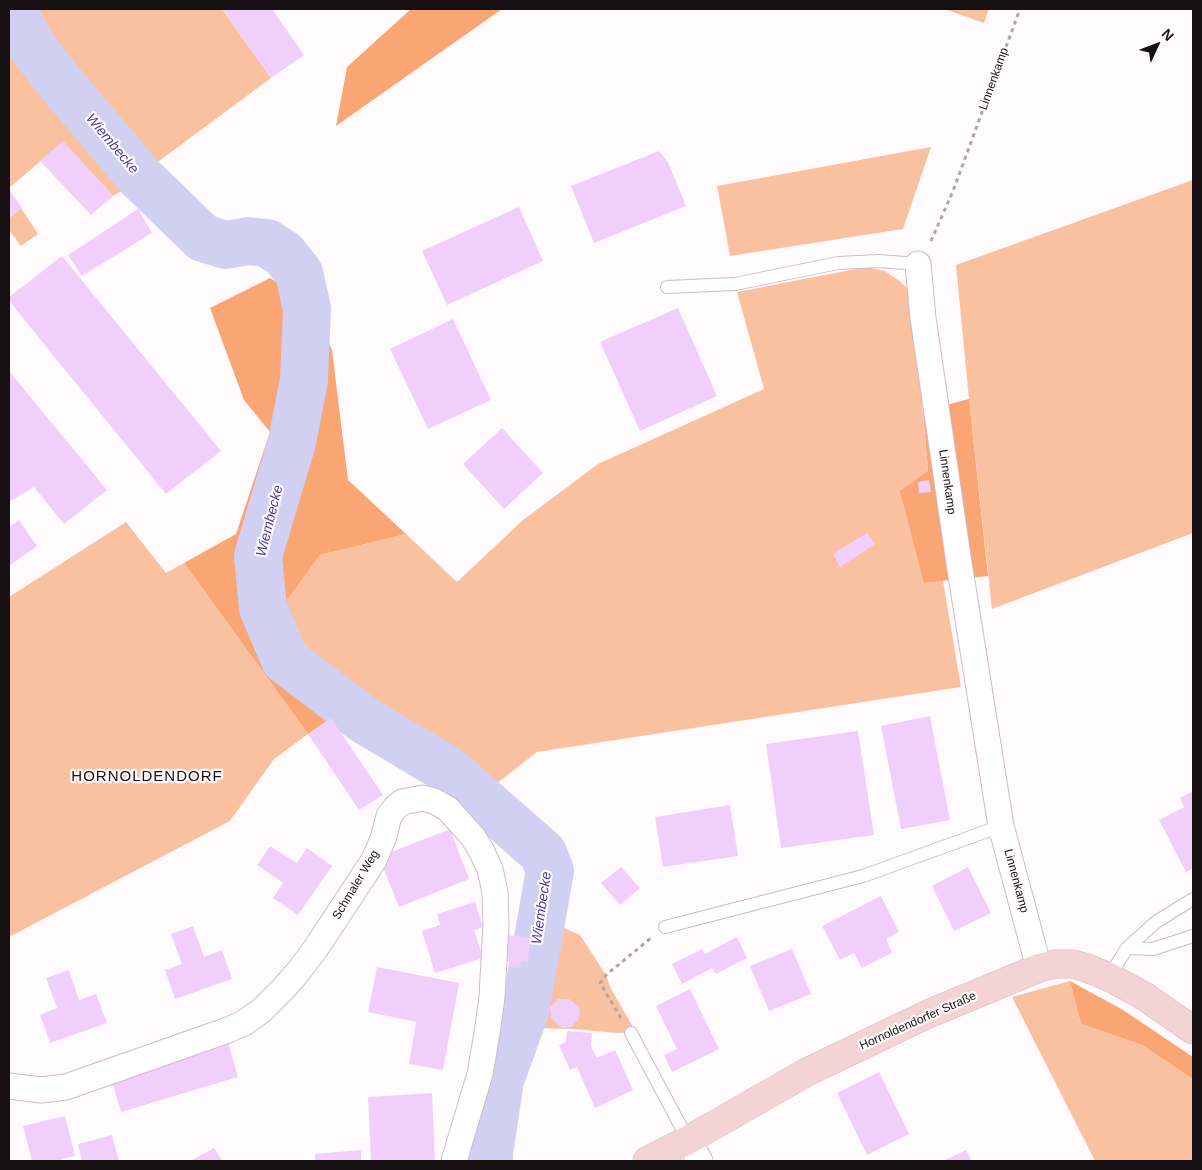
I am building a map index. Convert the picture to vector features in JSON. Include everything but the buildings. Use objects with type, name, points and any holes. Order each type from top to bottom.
[{"type":"street","name":"Linnenkamp","points":[[918,264],[923,318],[1001,826],[1040,968]]},
{"type":"street","name":"Schmaler Weg","points":[[9,1086],[41,1090],[66,1087],[228,1030],[262,1010],[298,972],[316,948],[371,864],[383,839],[389,816],[395,808],[402,802],[424,798],[434,801],[448,810],[473,837],[490,869],[495,892],[496,924],[492,997],[487,1033],[480,1074],[454,1161]]},
{"type":"street","name":"Hornoldendorfer Straße","points":[[647,1161],[694,1151],[807,1072],[928,1014],[1040,968],[1055,964],[1073,964],[1109,976],[1144,996],[1193,1030]]},
{"type":"lane","points":[[667,287],[735,284],[838,263],[879,261],[918,264]]},
{"type":"lane","points":[[665,927],[863,876],[1001,826]]},
{"type":"lane","points":[[1109,976],[1127,948],[1156,922],[1193,899]]},
{"type":"lane","points":[[1127,948],[1153,949],[1193,936]]},
{"type":"lane","points":[[630,1033],[694,1151]]},
{"type":"path","name":"Linnenkamp","points":[[918,264],[936,232],[950,199],[1020,9]]},
{"type":"path","points":[[630,1033],[600,983],[606,975],[665,927]]},
{"type":"shaded area","points":[[21,9],[222,9],[271,78],[147,170],[38,37]]},
{"type":"shaded area","points":[[411,9],[502,9],[336,126],[347,67]]},
{"type":"shaded area","points":[[944,9],[989,9],[984,23]]},
{"type":"shaded area","points":[[9,15],[54,93],[131,185],[113,196],[63,142],[9,188]]},
{"type":"shaded area","points":[[931,147],[903,229],[730,256],[717,186]]},
{"type":"shaded area","points":[[1193,180],[1193,533],[992,609],[956,265]]},
{"type":"shaded area","points":[[21,208],[38,234],[21,246],[9,230],[9,218]]},
{"type":"shaded area","points":[[866,267],[885,271],[901,282],[911,293],[928,471],[924,583],[943,581],[961,687],[537,752],[496,784],[314,663],[274,618],[320,555],[406,534],[457,582],[523,520],[598,464],[764,389],[737,292]]},
{"type":"shaded area","points":[[270,278],[312,303],[332,350],[348,480],[406,534],[320,555],[274,618],[314,663],[496,784],[469,804],[332,718],[308,734],[184,563],[236,534],[270,432],[244,400],[210,308]]},
{"type":"shaded area","points":[[969,399],[988,576],[924,583],[900,491],[928,471],[923,411]]},
{"type":"shaded area","points":[[126,522],[166,573],[184,563],[308,734],[274,759],[230,821],[9,937],[9,597]]},
{"type":"shaded area","points":[[562,927],[580,935],[606,975],[611,989],[636,1032],[617,1033],[533,1028],[552,956]]},
{"type":"shaded area","points":[[1070,981],[1081,1024],[1142,1045],[1193,1079],[1193,1161],[1095,1161],[1012,997]]},
{"type":"shaded area","points":[[1070,981],[1123,1010],[1193,1057],[1193,1079],[1142,1045],[1081,1024]]},
{"type":"waterway","name":"Wiembecke","points":[[11,9],[34,49],[67,91],[140,177],[203,238],[226,245],[248,241],[267,243],[284,254],[299,273],[307,309],[304,380],[292,442],[258,556],[263,608],[285,660],[364,720],[448,770],[543,853],[550,871],[525,1011],[500,1080],[489,1161]]},
{"type":"district","name":"HORNOLDENDORF","points":[[147,777]]}]
